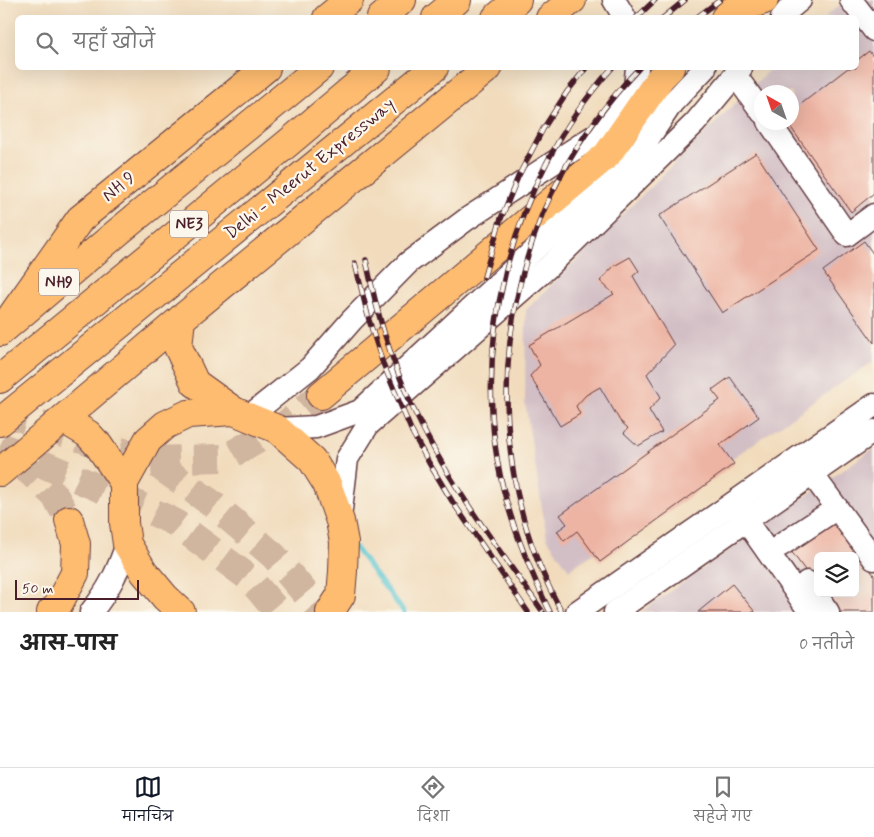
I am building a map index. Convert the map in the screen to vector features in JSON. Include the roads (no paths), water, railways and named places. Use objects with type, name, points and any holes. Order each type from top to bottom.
[{"type":"main road","points":[[331,15],[349,0]]},
{"type":"main road","points":[[384,15],[402,0]]},
{"type":"main road","points":[[440,15],[457,0]]},
{"type":"main road","points":[[500,15],[517,0]]},
{"type":"main road","points":[[554,15],[572,0]]},
{"type":"main road","points":[[729,15],[732,12],[764,0]]},
{"type":"main road","name":"NH 9","points":[[0,332],[80,219],[264,70]]},
{"type":"main road","name":"NH9","points":[[0,332],[118,232],[318,70]]},
{"type":"main road","name":"Delhi - Meerut Expressway","points":[[0,379],[375,70]]},
{"type":"main road","name":"Delhi - Meerut Expressway","points":[[0,422],[432,70]]},
{"type":"main road","points":[[0,472],[181,319],[486,70]]},
{"type":"main road","points":[[321,395],[607,155],[660,76],[668,70]]},
{"type":"main road","points":[[181,319],[178,347],[196,383],[241,414],[277,429],[312,460],[327,484],[340,521],[344,542],[341,606]]},
{"type":"main road","points":[[181,612],[165,597],[144,572],[127,544],[124,523],[124,483],[148,440],[165,424],[188,414],[241,414]]},
{"type":"main road","points":[[63,420],[88,434],[99,446],[124,483]]},
{"type":"main road","points":[[51,612],[57,607],[75,573],[76,544],[69,520]]},
{"type":"street","points":[[614,0],[623,15]]},
{"type":"street","points":[[756,15],[769,0]]},
{"type":"street","points":[[784,15],[800,0]]},
{"type":"street","points":[[850,0],[874,30]]},
{"type":"street","points":[[241,414],[310,368],[352,320],[408,263],[467,219],[599,133],[634,87],[637,70]]},
{"type":"street","points":[[277,429],[316,426],[360,411],[638,154],[672,103],[704,70]]},
{"type":"street","points":[[340,521],[347,459],[368,425],[548,267],[695,123],[738,71],[754,98]]},
{"type":"street","points":[[774,130],[847,234],[874,215]]},
{"type":"street","points":[[615,612],[745,512],[874,405]]},
{"type":"street","points":[[587,609],[745,512],[812,474],[874,431]]},
{"type":"street","points":[[812,474],[874,559]]},
{"type":"street","points":[[781,545],[837,508]]},
{"type":"street","points":[[745,512],[781,545],[828,612]]},
{"type":"street","points":[[745,512],[810,612]]},
{"type":"street","points":[[91,612],[111,585],[120,567],[127,544]]},
{"type":"waterway","points":[[355,548],[404,612]]},
{"type":"tunnel","points":[[151,460],[225,458],[286,424],[321,395]]},
{"type":"tunnel","points":[[0,411],[151,460],[214,505],[274,556],[321,612]]},
{"type":"tunnel","points":[[0,446],[174,522],[249,578],[278,612]]},
{"type":"tunnel","points":[[15,461],[30,472],[55,496],[69,520]]},
{"type":"railway","points":[[639,15],[655,0]]},
{"type":"railway","points":[[667,15],[685,0]]},
{"type":"railway","points":[[700,15],[720,0]]},
{"type":"railway","points":[[484,277],[500,221],[518,177],[543,129],[567,92],[584,70]]},
{"type":"railway","points":[[550,612],[526,559],[511,517],[495,446],[491,388],[495,330],[506,272],[523,216],[547,163],[576,113],[610,70]]},
{"type":"railway","points":[[562,612],[540,567],[524,519],[513,470],[508,420],[508,370],[513,320],[524,271],[540,219],[551,195],[569,160],[590,128],[637,70]]},
{"type":"railway","points":[[366,260],[377,308],[388,344],[401,381],[419,420],[450,477],[468,505],[543,612]]},
{"type":"railway","points":[[355,263],[369,320],[382,361],[412,432],[452,501],[528,612]]}]
